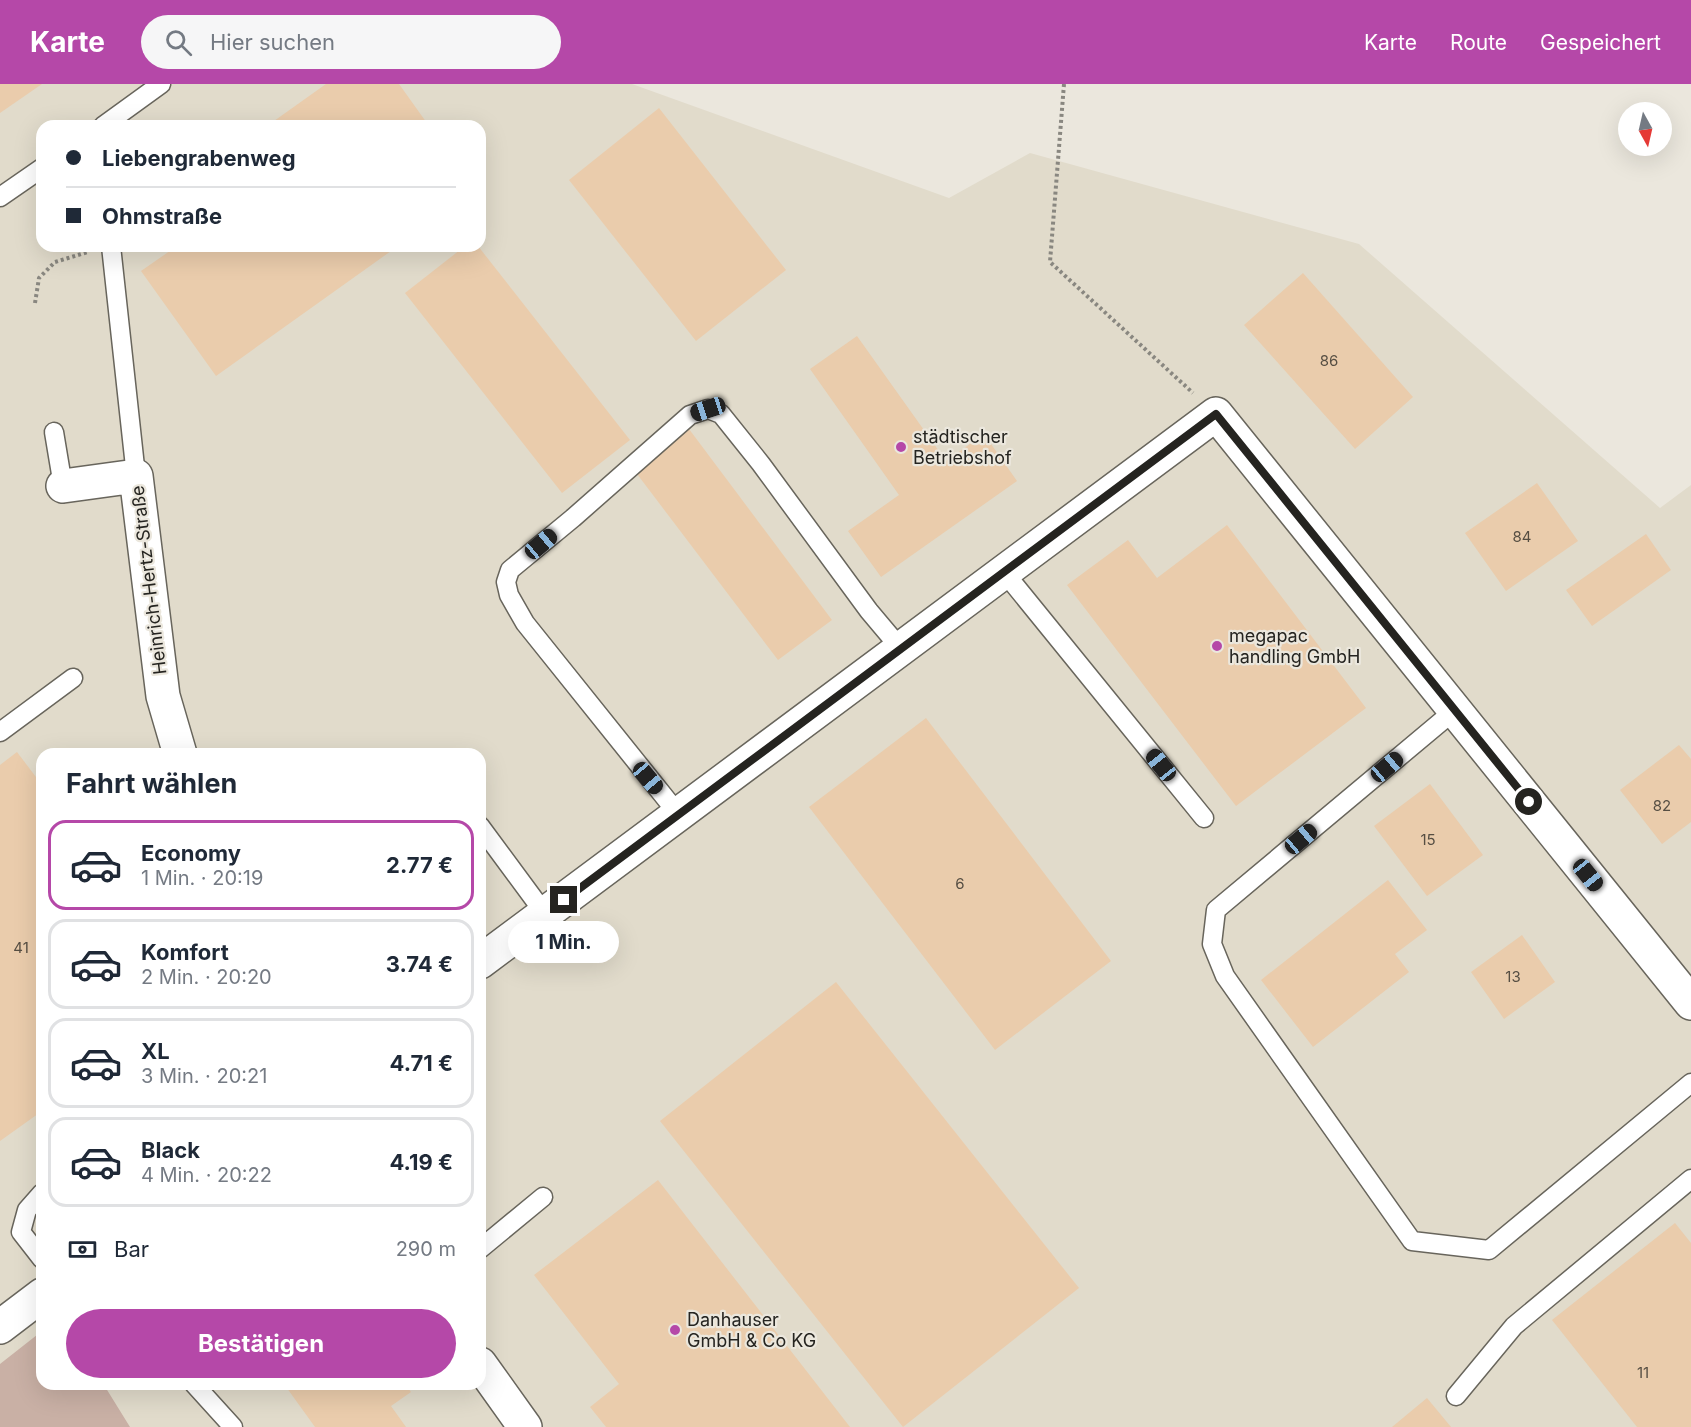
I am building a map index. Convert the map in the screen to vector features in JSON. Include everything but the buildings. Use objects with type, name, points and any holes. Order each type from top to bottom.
[{"type":"street","points":[[486,958],[1216,414],[1691,1003]]},
{"type":"street","name":"Heinrich-Hertz-Straße","points":[[63,486],[136,476],[163,696],[178,748]]},
{"type":"street","points":[[0,1327],[36,1300]]},
{"type":"street","points":[[486,1372],[525,1427]]},
{"type":"lane","points":[[111,120],[161,84]]},
{"type":"lane","points":[[0,197],[36,172]]},
{"type":"lane","points":[[112,252],[136,476]]},
{"type":"lane","points":[[679,814],[525,623],[509,595],[506,582],[510,570],[690,415],[708,409],[721,414],[869,611],[901,649]]},
{"type":"lane","points":[[54,432],[63,486]]},
{"type":"lane","points":[[1004,572],[1204,818]]},
{"type":"lane","points":[[0,732],[73,678]]},
{"type":"lane","points":[[1455,710],[1216,910],[1212,944],[1225,976],[1412,1241],[1489,1250],[1691,1083]]},
{"type":"lane","points":[[486,834],[545,914]]},
{"type":"lane","points":[[1456,1396],[1514,1326],[1691,1179]]},
{"type":"lane","points":[[486,1244],[543,1197]]},
{"type":"lane","points":[[36,1199],[27,1210],[21,1232],[36,1251]]},
{"type":"lane","points":[[199,1390],[232,1427]]},
{"type":"path","points":[[1065,84],[1050,262],[1216,414]]},
{"type":"path","points":[[34,303],[39,278],[55,262],[87,252]]},
{"type":"shaded area","points":[[0,84],[632,84],[949,198],[1030,153],[1359,244],[1660,508],[1691,485],[1691,1427],[0,1427]]},
{"type":"shaded area","points":[[36,1336],[36,1390],[107,1390],[130,1427],[0,1427],[0,1364]]},
{"type":"place","name":"städtischer Betriebshof","points":[[901,447]]},
{"type":"place","name":"megapac handling GmbH","points":[[1217,646]]},
{"type":"place","name":"Danhauser GmbH & Co KG","points":[[675,1330]]},
{"type":"route","points":[[564,900],[1216,414],[1529,802]]}]
